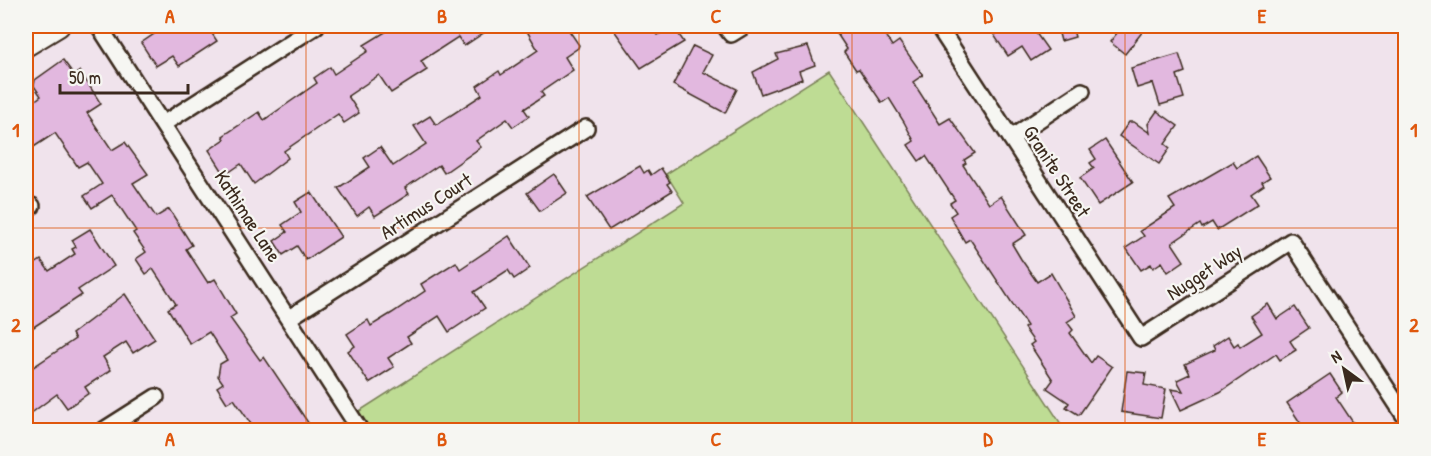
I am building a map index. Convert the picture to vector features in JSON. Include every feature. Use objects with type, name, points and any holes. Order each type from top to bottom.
[{"type":"street","points":[[26,46],[59,26]]},
{"type":"street","name":"Kathimae Lane","points":[[99,26],[360,430]]},
{"type":"street","points":[[163,124],[316,26]]},
{"type":"street","points":[[728,30],[744,26]]},
{"type":"street","name":"Granite Street","points":[[938,26],[1141,338]]},
{"type":"street","points":[[1011,138],[1082,91]]},
{"type":"street","name":"Artimus Court","points":[[289,318],[586,128]]},
{"type":"street","name":"Nugget Way","points":[[1141,338],[1291,241],[1406,418]]},
{"type":"street","points":[[104,430],[156,397]]},
{"type":"green space","points":[[829,70],[1065,430],[335,430],[333,428],[684,203],[666,174]]},
{"type":"building","points":[[153,26],[207,26],[217,41],[179,66],[172,56],[156,66],[141,43],[157,32]]},
{"type":"building","points":[[395,26],[399,26],[403,31],[411,26],[494,26],[464,46],[458,37],[421,61],[427,70],[391,93],[379,75],[348,96],[359,113],[344,123],[338,114],[284,151],[288,158],[254,184],[241,164],[225,175],[209,150],[225,139],[223,136],[259,112],[264,120],[317,83],[314,78],[330,67],[334,74],[368,51],[364,45]]},
{"type":"building","points":[[524,26],[566,26],[579,45],[565,57],[573,70],[541,92],[544,96],[524,109],[529,116],[513,127],[507,119],[476,141],[481,147],[444,173],[439,165],[405,188],[409,194],[375,216],[369,207],[357,216],[338,188],[370,167],[364,158],[380,147],[393,166],[426,144],[414,126],[430,116],[436,125],[482,95],[477,86],[499,71],[501,75],[538,50]]},
{"type":"building","points":[[611,26],[652,26],[658,35],[673,26],[684,42],[641,68]]},
{"type":"building","points":[[832,26],[879,26],[892,46],[899,41],[923,75],[913,82],[940,124],[950,118],[975,153],[964,160],[966,163],[963,165],[989,204],[1001,196],[1026,235],[1012,244],[1021,259],[1037,282],[1051,273],[1076,316],[1067,322],[1073,330],[1070,333],[1091,363],[1096,356],[1112,367],[1079,415],[1066,407],[1069,403],[1047,388],[1053,380],[1030,345],[1034,342],[1024,328],[1027,326],[970,239],[965,242],[950,216],[956,212],[950,203],[955,200],[926,156],[919,161],[908,145],[914,141],[889,98],[882,103],[859,69],[856,70],[844,52],[847,49]]},
{"type":"building","points":[[1008,26],[1031,26],[1048,50],[1031,61],[1022,47],[1008,56],[994,35]]},
{"type":"building","points":[[1057,26],[1072,26],[1075,37],[1061,41]]},
{"type":"building","points":[[1107,26],[1147,26],[1125,54],[1110,42],[1117,33]]},
{"type":"building","points":[[693,46],[712,55],[703,72],[737,89],[725,113],[673,85]]},
{"type":"building","points":[[808,46],[815,65],[799,71],[802,79],[761,94],[753,72],[778,59],[776,54]]},
{"type":"building","points":[[1179,54],[1185,72],[1177,75],[1184,98],[1160,105],[1153,83],[1137,88],[1131,68]]},
{"type":"building","points":[[63,60],[74,75],[80,71],[101,104],[87,113],[112,150],[125,142],[148,174],[133,183],[156,217],[169,209],[192,245],[186,249],[208,283],[215,279],[236,314],[230,318],[260,360],[264,357],[313,430],[255,430],[234,399],[227,403],[217,387],[223,383],[218,376],[220,364],[227,360],[209,332],[190,344],[168,309],[176,304],[153,269],[146,274],[136,259],[146,252],[133,233],[136,231],[112,195],[92,208],[84,196],[102,184],[87,162],[78,167],[55,133],[26,152],[26,107],[41,96],[34,86],[35,80]]},
{"type":"building","points":[[1157,111],[1178,126],[1165,144],[1170,148],[1159,164],[1119,136],[1129,122],[1134,122],[1150,133],[1148,124]]},
{"type":"building","points":[[1105,140],[1133,182],[1098,205],[1080,178],[1094,168],[1090,163],[1096,159],[1090,150]]},
{"type":"building","points":[[1256,156],[1270,177],[1262,182],[1264,185],[1251,194],[1258,204],[1217,230],[1212,222],[1202,228],[1200,224],[1172,243],[1184,261],[1168,272],[1162,262],[1153,268],[1151,264],[1141,270],[1126,248],[1144,236],[1140,231],[1175,208],[1169,199],[1233,162],[1237,168]]},
{"type":"building","points":[[640,166],[644,173],[648,170],[651,175],[661,168],[670,182],[667,184],[672,191],[609,230],[587,197]]},
{"type":"building","points":[[554,174],[567,193],[540,211],[527,193]]},
{"type":"building","points":[[311,192],[341,237],[306,260],[297,246],[283,255],[274,241],[287,232],[282,225],[301,212],[295,202]]},
{"type":"building","points":[[90,229],[114,266],[78,290],[82,295],[26,332],[26,270],[41,260],[49,271],[75,254],[72,249],[76,247],[72,240]]},
{"type":"building","points":[[509,236],[530,268],[514,279],[508,270],[474,292],[485,308],[449,332],[439,316],[407,337],[411,343],[388,358],[394,367],[369,383],[348,351],[355,346],[347,334],[368,320],[371,326],[425,291],[421,284],[456,262],[460,269]]},
{"type":"building","points":[[125,294],[155,339],[133,353],[126,342],[103,357],[111,370],[85,387],[89,393],[67,408],[57,394],[26,417],[26,372],[75,339],[72,334]]},
{"type":"building","points":[[1268,304],[1277,319],[1295,307],[1309,328],[1290,341],[1296,350],[1280,360],[1276,354],[1220,392],[1181,410],[1171,389],[1183,391],[1177,380],[1190,374],[1185,364],[1215,350],[1213,346],[1228,336],[1234,346],[1238,343],[1240,347],[1262,333],[1251,316]]},
{"type":"building","points":[[1127,371],[1146,373],[1144,385],[1166,389],[1161,418],[1121,412]]},
{"type":"building","points":[[1330,374],[1342,392],[1336,397],[1358,430],[1305,430],[1287,403]]}]
